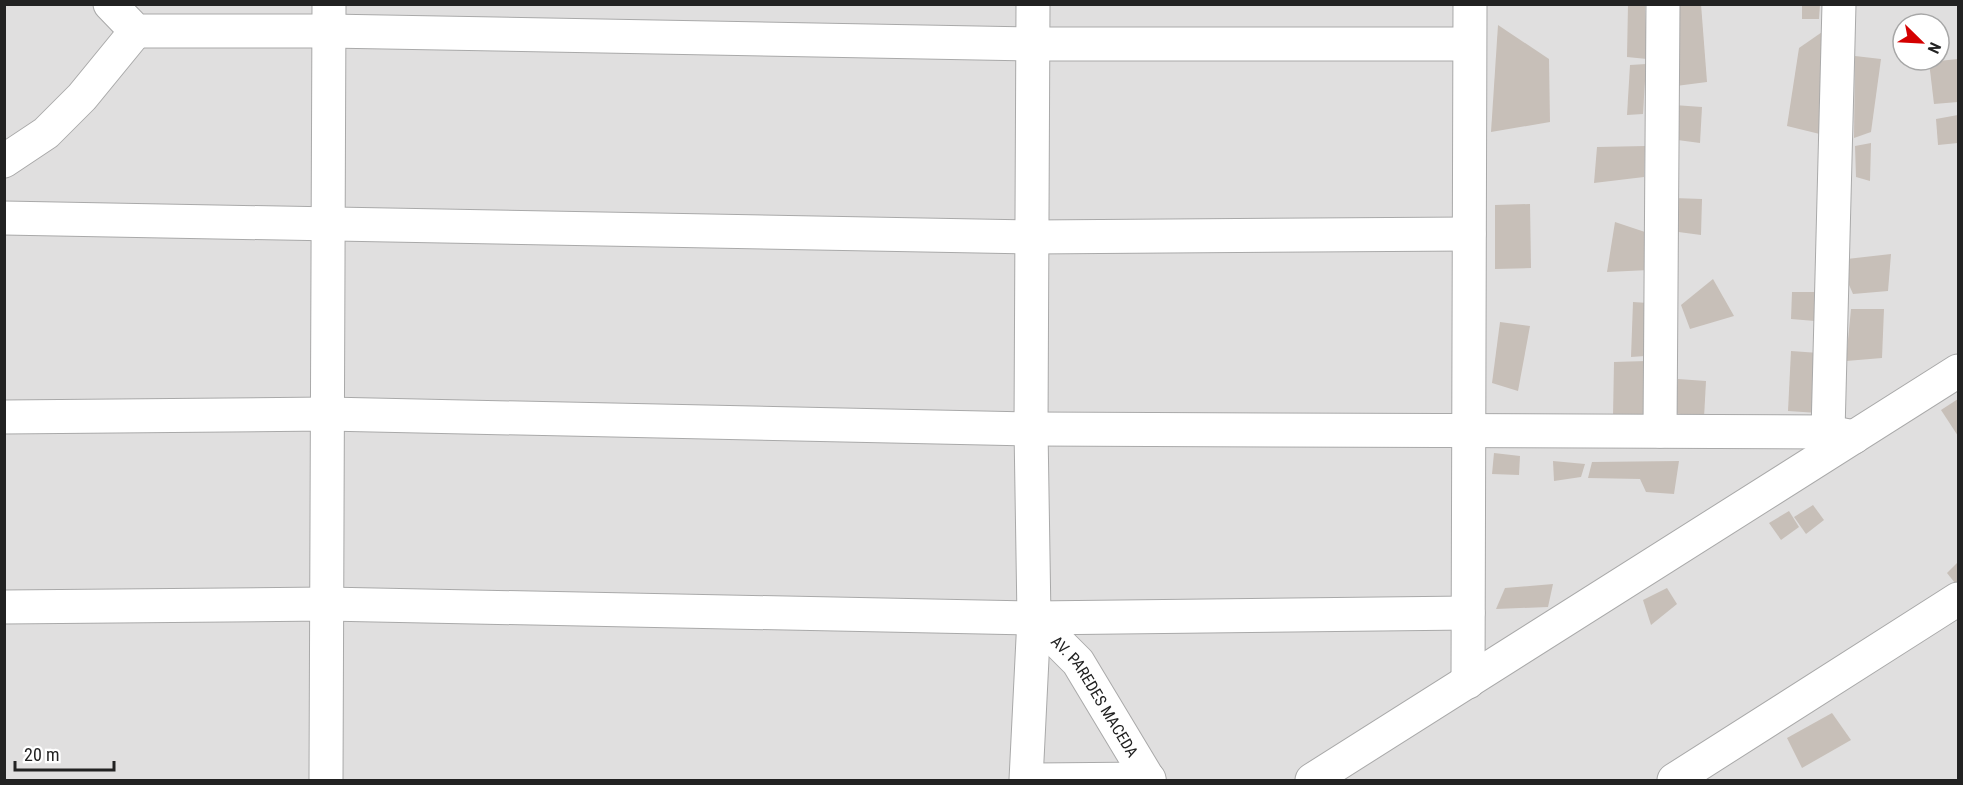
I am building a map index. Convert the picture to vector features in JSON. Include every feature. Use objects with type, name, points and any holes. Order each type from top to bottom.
[{"type":"street","points":[[110,4],[136,31]]},
{"type":"street","points":[[1026,780],[1034,618],[1031,429],[1033,4]]},
{"type":"street","points":[[1467,682],[1470,4]]},
{"type":"street","points":[[1660,431],[1663,4]]},
{"type":"street","points":[[1839,4],[1841,435]]},
{"type":"street","points":[[326,780],[329,18]]},
{"type":"street","points":[[4,161],[46,133],[82,97],[136,31],[329,18],[1033,44],[1470,44]]},
{"type":"street","points":[[4,218],[1032,237],[1469,234]]},
{"type":"street","points":[[1312,780],[1467,682],[1841,435],[1959,371]]},
{"type":"street","points":[[4,417],[327,414],[1031,429],[1660,431],[1841,435]]},
{"type":"street","points":[[1674,780],[1959,599]]},
{"type":"street","points":[[4,607],[326,604],[1034,618],[1468,614]]},
{"type":"street","name":"AV. PAREDES MACEDA","points":[[1034,618],[1078,663],[1149,780]]},
{"type":"street","points":[[1036,780],[1149,780]]},
{"type":"shaded area","points":[[5,5],[1958,5],[1958,780],[5,780]]},
{"type":"building","points":[[1628,4],[1645,4],[1647,59],[1627,57]]},
{"type":"building","points":[[1674,4],[1701,4],[1707,82],[1676,86]]},
{"type":"building","points":[[1802,4],[1820,4],[1819,19],[1802,19]]},
{"type":"building","points":[[1498,25],[1549,59],[1550,122],[1491,132]]},
{"type":"building","points":[[1825,30],[1832,137],[1787,126],[1799,48]]},
{"type":"building","points":[[1855,56],[1881,59],[1871,132],[1854,138]]},
{"type":"building","points":[[1958,59],[1958,102],[1934,104],[1930,72],[1951,72],[1951,60]]},
{"type":"building","points":[[1646,64],[1643,114],[1627,115],[1630,65]]},
{"type":"building","points":[[1674,105],[1702,107],[1700,143],[1670,139]]},
{"type":"building","points":[[1958,115],[1958,143],[1938,145],[1936,119]]},
{"type":"building","points":[[1871,143],[1870,181],[1856,177],[1855,146]]},
{"type":"building","points":[[1645,146],[1644,177],[1594,183],[1597,147]]},
{"type":"building","points":[[1674,198],[1702,199],[1701,235],[1671,231]]},
{"type":"building","points":[[1530,204],[1531,268],[1495,269],[1495,205]]},
{"type":"building","points":[[1615,222],[1651,234],[1649,270],[1607,272]]},
{"type":"building","points":[[1891,254],[1888,291],[1853,294],[1838,260]]},
{"type":"building","points":[[1713,279],[1734,316],[1690,329],[1681,305]]},
{"type":"building","points":[[1792,292],[1819,292],[1827,322],[1791,319]]},
{"type":"building","points":[[1633,302],[1648,303],[1645,356],[1631,357]]},
{"type":"building","points":[[1851,309],[1884,309],[1882,358],[1846,361]]},
{"type":"building","points":[[1500,322],[1530,326],[1518,391],[1492,383]]},
{"type":"building","points":[[1791,351],[1819,353],[1818,413],[1788,411]]},
{"type":"building","points":[[1646,361],[1646,414],[1613,417],[1614,362]]},
{"type":"building","points":[[1678,379],[1706,381],[1704,418],[1674,413]]},
{"type":"building","points":[[1958,399],[1958,436],[1941,410]]},
{"type":"building","points":[[1494,453],[1520,456],[1519,475],[1492,474]]},
{"type":"building","points":[[1553,461],[1585,464],[1581,477],[1554,481]]},
{"type":"building","points":[[1679,461],[1674,494],[1646,492],[1640,479],[1588,478],[1592,462]]},
{"type":"building","points":[[1813,505],[1824,520],[1806,534],[1794,517]]},
{"type":"building","points":[[1789,511],[1799,527],[1781,540],[1769,523]]},
{"type":"building","points":[[1958,562],[1958,581],[1955,583],[1947,573]]},
{"type":"building","points":[[1553,584],[1548,607],[1496,609],[1505,588]]},
{"type":"building","points":[[1667,588],[1677,604],[1651,625],[1643,600]]},
{"type":"building","points":[[1832,713],[1851,740],[1802,768],[1787,738]]}]
